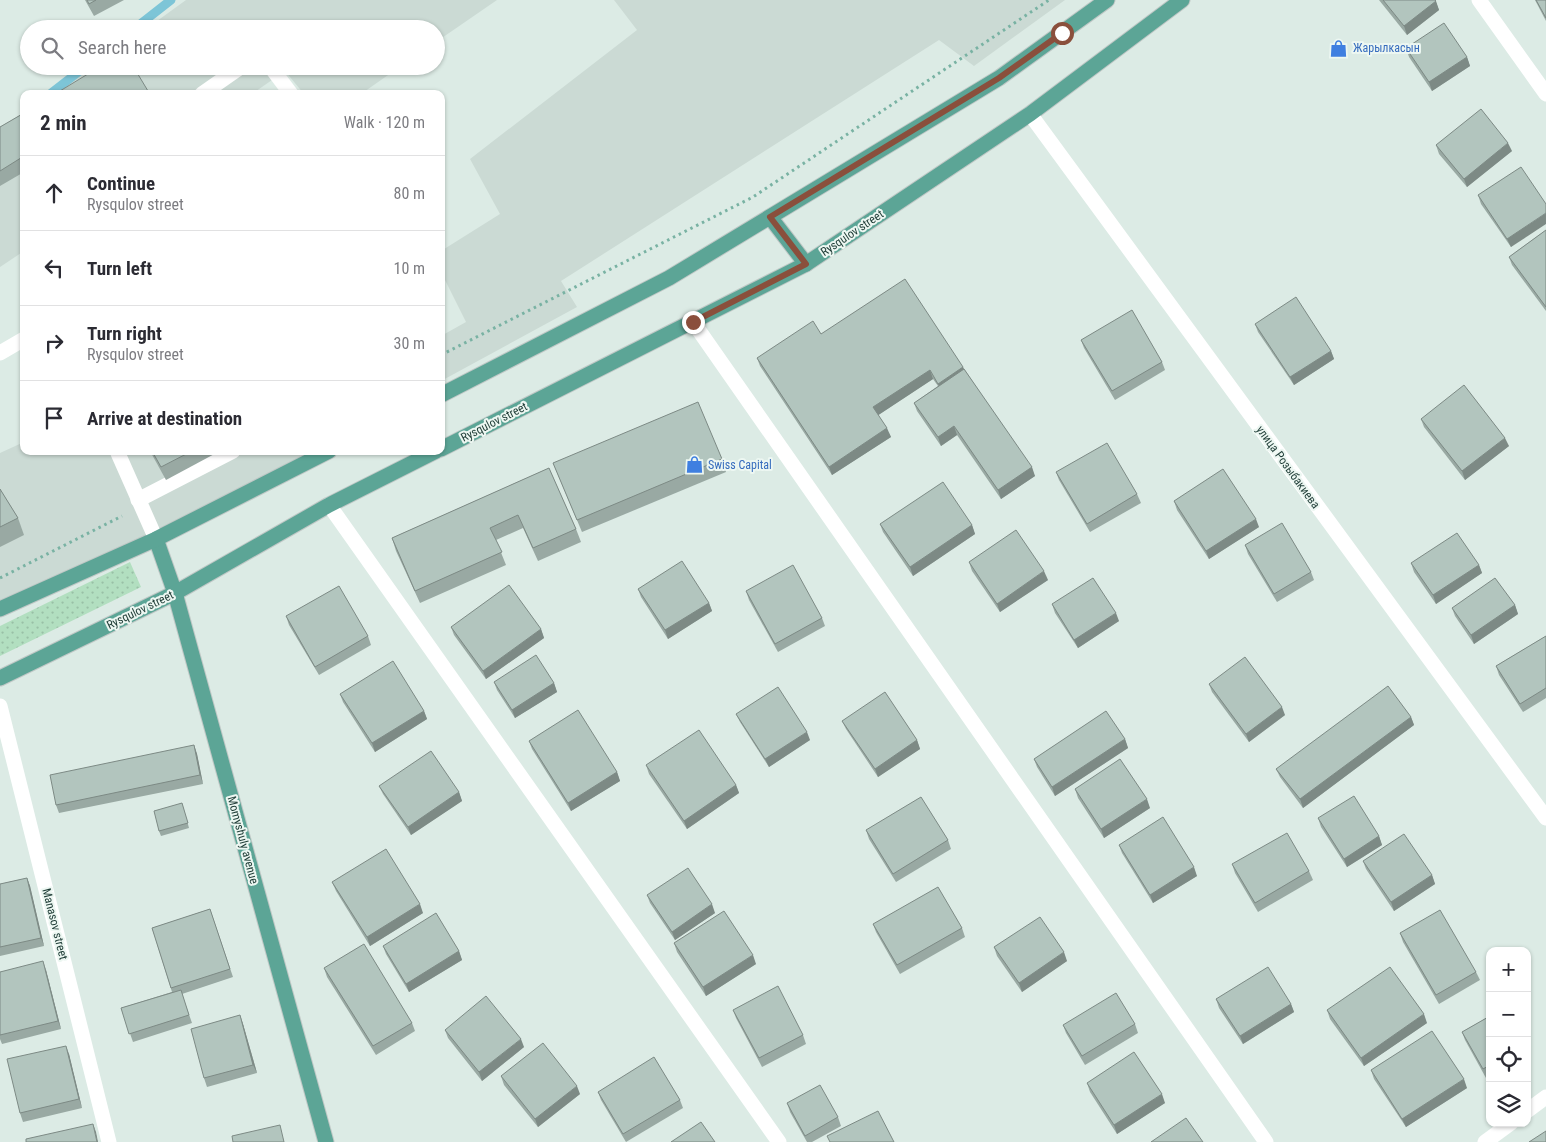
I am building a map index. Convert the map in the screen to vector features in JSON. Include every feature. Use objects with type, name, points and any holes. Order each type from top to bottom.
[{"type":"main road","points":[[445,393],[669,278],[999,78],[1107,0]]},
{"type":"main road","name":"Rysqulov street","points":[[445,447],[806,264],[1030,114],[1182,0]]},
{"type":"main road","points":[[770,217],[806,264]]},
{"type":"main road","points":[[0,609],[156,539],[321,455]]},
{"type":"main road","name":"Rysqulov street","points":[[0,678],[175,594],[330,505],[428,455]]},
{"type":"main road","name":"Momyshuly avenue","points":[[156,539],[175,594],[326,1142]]},
{"type":"street","points":[[1480,0],[1546,94]]},
{"type":"street","points":[[208,90],[229,75]]},
{"type":"street","points":[[277,75],[288,90]]},
{"type":"street","name":"улица Розыбакиева","points":[[1030,114],[1546,818]]},
{"type":"street","points":[[693,322],[1266,1142]]},
{"type":"street","points":[[0,352],[20,341]]},
{"type":"street","points":[[119,455],[156,539]]},
{"type":"street","points":[[138,500],[225,455]]},
{"type":"street","points":[[330,505],[779,1142]]},
{"type":"street","name":"Manasov street","points":[[0,706],[109,1142]]},
{"type":"street","points":[[1531,1108],[1546,1098]]},
{"type":"street","points":[[1485,1142],[1506,1127]]},
{"type":"path","points":[[445,352],[753,197],[1049,0]]},
{"type":"shaded area","points":[[186,0],[497,0],[445,36],[445,20],[158,20]]},
{"type":"shaded area","points":[[614,0],[1065,0],[974,66],[939,40],[561,281],[577,307],[445,379],[445,334],[466,322],[445,280],[445,248],[500,214],[470,159],[637,30]]},
{"type":"shaded area","points":[[81,75],[279,75],[258,90],[61,90]]},
{"type":"shaded area","points":[[288,75],[388,75],[367,90],[301,90]]},
{"type":"shaded area","points":[[20,119],[20,254],[0,267],[0,133]]},
{"type":"shaded area","points":[[20,444],[20,455],[306,455],[154,538],[0,608],[0,453]]},
{"type":"green space","points":[[130,562],[141,587],[0,656],[0,626]]},
{"type":"building","points":[[87,0],[96,0],[89,4]]},
{"type":"building","points":[[1383,0],[1435,0],[1436,1],[1404,26]]},
{"type":"building","points":[[1536,0],[1546,0],[1546,18]]},
{"type":"building","points":[[1444,23],[1467,57],[1429,82],[1406,48]]},
{"type":"building","points":[[86,75],[138,75],[147,90],[62,90]]},
{"type":"building","points":[[1481,109],[1508,143],[1464,179],[1436,145]]},
{"type":"building","points":[[20,115],[20,158],[0,171],[0,127]]},
{"type":"building","points":[[1521,167],[1546,204],[1546,213],[1507,239],[1478,195]]},
{"type":"building","points":[[1546,230],[1546,307],[1509,257]]},
{"type":"building","points":[[905,279],[963,367],[938,384],[930,370],[873,407],[887,428],[829,467],[757,358],[813,321],[821,334]]},
{"type":"building","points":[[1296,297],[1331,351],[1290,377],[1255,324]]},
{"type":"building","points":[[1132,310],[1162,362],[1112,391],[1081,340]]},
{"type":"building","points":[[964,369],[1032,467],[998,490],[954,426],[938,437],[914,403]]},
{"type":"building","points":[[1464,385],[1505,438],[1462,471],[1421,419]]},
{"type":"building","points":[[698,402],[722,459],[577,520],[553,463]]},
{"type":"building","points":[[1107,443],[1137,494],[1087,524],[1056,472]]},
{"type":"building","points":[[154,455],[184,455],[161,467]]},
{"type":"building","points":[[549,468],[576,529],[533,548],[518,515],[490,528],[502,552],[415,591],[392,538]]},
{"type":"building","points":[[1223,469],[1256,519],[1206,551],[1174,501]]},
{"type":"building","points":[[943,482],[972,525],[910,567],[880,524]]},
{"type":"building","points":[[0,489],[18,518],[0,527]]},
{"type":"building","points":[[1282,523],[1311,572],[1274,594],[1245,545]]},
{"type":"building","points":[[1016,530],[1044,571],[997,604],[969,562]]},
{"type":"building","points":[[1457,533],[1479,565],[1433,595],[1411,563]]},
{"type":"building","points":[[682,561],[709,603],[665,630],[638,589]]},
{"type":"building","points":[[793,565],[822,618],[775,644],[746,591]]},
{"type":"building","points":[[1093,578],[1116,613],[1074,640],[1052,604]]},
{"type":"building","points":[[1495,578],[1515,605],[1471,635],[1452,608]]},
{"type":"building","points":[[509,585],[541,629],[483,671],[451,627]]},
{"type":"building","points":[[339,586],[368,636],[315,667],[286,616]]},
{"type":"building","points":[[1546,636],[1546,688],[1520,704],[1496,666]]},
{"type":"building","points":[[536,655],[554,683],[512,710],[494,682]]},
{"type":"building","points":[[1245,657],[1282,707],[1246,734],[1209,684]]},
{"type":"building","points":[[393,661],[424,711],[372,743],[340,694]]},
{"type":"building","points":[[1388,686],[1411,717],[1300,799],[1276,769]]},
{"type":"building","points":[[778,687],[807,732],[765,759],[736,714]]},
{"type":"building","points":[[885,692],[917,740],[875,769],[842,721]]},
{"type":"building","points":[[578,710],[617,772],[568,803],[529,741]]},
{"type":"building","points":[[1106,711],[1125,739],[1052,787],[1034,759]]},
{"type":"building","points":[[699,730],[736,785],[684,821],[646,765]]},
{"type":"building","points":[[194,745],[200,775],[56,805],[50,775]]},
{"type":"building","points":[[431,751],[459,792],[408,827],[379,786]]},
{"type":"building","points":[[1120,759],[1147,799],[1101,829],[1075,789]]},
{"type":"building","points":[[1354,796],[1379,836],[1344,859],[1318,818]]},
{"type":"building","points":[[921,797],[948,840],[893,874],[866,830]]},
{"type":"building","points":[[182,803],[188,823],[159,831],[154,811]]},
{"type":"building","points":[[1163,817],[1194,867],[1150,895],[1119,845]]},
{"type":"building","points":[[1287,833],[1309,871],[1255,903],[1232,864]]},
{"type":"building","points":[[1404,834],[1432,875],[1391,902],[1363,861]]},
{"type":"building","points":[[386,849],[420,904],[367,937],[332,882]]},
{"type":"building","points":[[688,868],[712,904],[672,932],[647,895]]},
{"type":"building","points":[[27,878],[41,938],[0,947],[0,884]]},
{"type":"building","points":[[938,887],[962,928],[897,965],[873,924]]},
{"type":"building","points":[[210,909],[230,969],[171,988],[152,928]]},
{"type":"building","points":[[1440,910],[1476,972],[1436,995],[1400,933]]},
{"type":"building","points":[[724,911],[753,955],[703,987],[674,943]]},
{"type":"building","points":[[436,913],[459,951],[406,984],[383,946]]},
{"type":"building","points":[[1040,917],[1064,952],[1019,983],[994,947]]},
{"type":"building","points":[[364,944],[412,1023],[373,1046],[324,968]]},
{"type":"building","points":[[43,961],[58,1021],[0,1035],[0,972]]},
{"type":"building","points":[[1268,967],[1291,1004],[1240,1036],[1216,999]]},
{"type":"building","points":[[1390,967],[1424,1014],[1361,1058],[1327,1010]]},
{"type":"building","points":[[778,986],[803,1035],[759,1058],[733,1010]]},
{"type":"building","points":[[181,990],[189,1015],[129,1034],[121,1008]]},
{"type":"building","points":[[1116,993],[1135,1024],[1082,1056],[1063,1025]]},
{"type":"building","points":[[486,996],[521,1039],[479,1072],[445,1030]]},
{"type":"building","points":[[240,1015],[253,1065],[204,1078],[191,1029]]},
{"type":"building","points":[[1486,1018],[1486,1067],[1483,1069],[1462,1032]]},
{"type":"building","points":[[1432,1031],[1464,1079],[1402,1119],[1371,1070]]},
{"type":"building","points":[[543,1043],[577,1086],[535,1119],[501,1076]]},
{"type":"building","points":[[66,1046],[79,1099],[20,1113],[7,1059]]},
{"type":"building","points":[[1134,1052],[1162,1094],[1114,1125],[1087,1083]]},
{"type":"building","points":[[654,1057],[680,1100],[623,1134],[598,1092]]},
{"type":"building","points":[[820,1085],[838,1117],[805,1136],[787,1103]]},
{"type":"building","points":[[878,1111],[894,1142],[830,1142],[827,1136]]},
{"type":"building","points":[[1186,1118],[1203,1142],[1151,1142]]},
{"type":"building","points":[[701,1122],[715,1142],[671,1142]]},
{"type":"building","points":[[93,1124],[97,1142],[26,1142],[26,1139]]},
{"type":"building","points":[[280,1125],[284,1142],[233,1142],[232,1136]]},
{"type":"building","points":[[1546,1131],[1546,1142],[1529,1142]]},
{"type":"waterway","points":[[145,20],[171,0]]},
{"type":"waterway","points":[[55,90],[74,75]]},
{"type":"place","name":"Жарылкасын","points":[[1339,48]]},
{"type":"place","name":"Swiss Capital","points":[[694,465]]},
{"type":"route","points":[[693,322],[806,264],[770,217],[999,78],[1062,33]]}]
